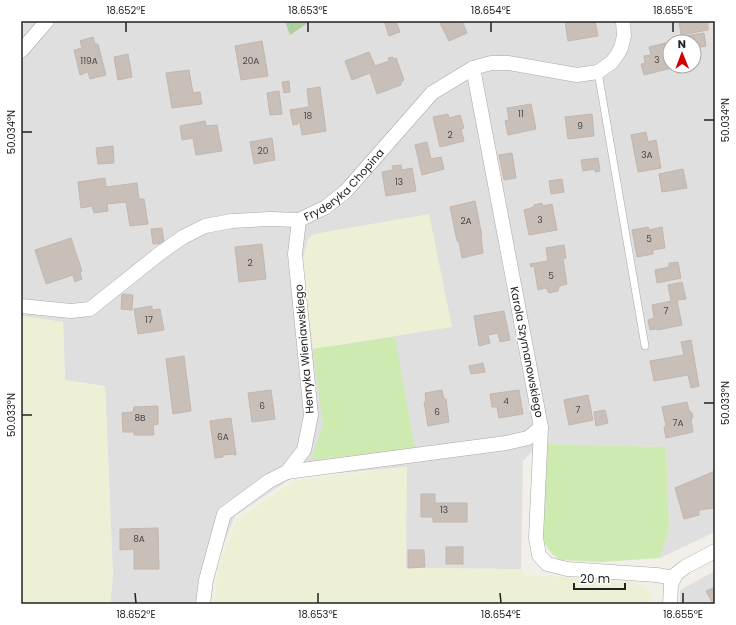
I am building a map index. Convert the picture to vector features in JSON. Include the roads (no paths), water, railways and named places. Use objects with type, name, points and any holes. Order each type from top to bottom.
[{"type":"street","points":[[21,52],[47,21]]},
{"type":"street","points":[[598,72],[612,62],[621,48],[624,36],[623,21]]},
{"type":"street","name":"Fryderyka Chopina","points":[[21,306],[71,311],[90,309],[159,254],[183,237],[205,226],[232,221],[270,219],[298,220],[326,207],[346,191],[432,93],[473,68],[491,63],[508,63],[577,75],[598,72]]},
{"type":"street","name":"Karola Szymanowskiego","points":[[287,472],[506,443],[528,438],[541,427],[473,68]]},
{"type":"street","name":"Henryka Wieniawskiego","points":[[203,604],[206,580],[224,514],[270,481],[287,472],[304,450],[311,415],[295,254],[298,220]]},
{"type":"street","points":[[541,427],[536,538],[539,555],[547,564],[567,569],[657,575],[674,578]]},
{"type":"street","points":[[670,604],[671,585],[674,578],[680,571],[715,551]]},
{"type":"lane","points":[[598,72],[645,346]]}]
